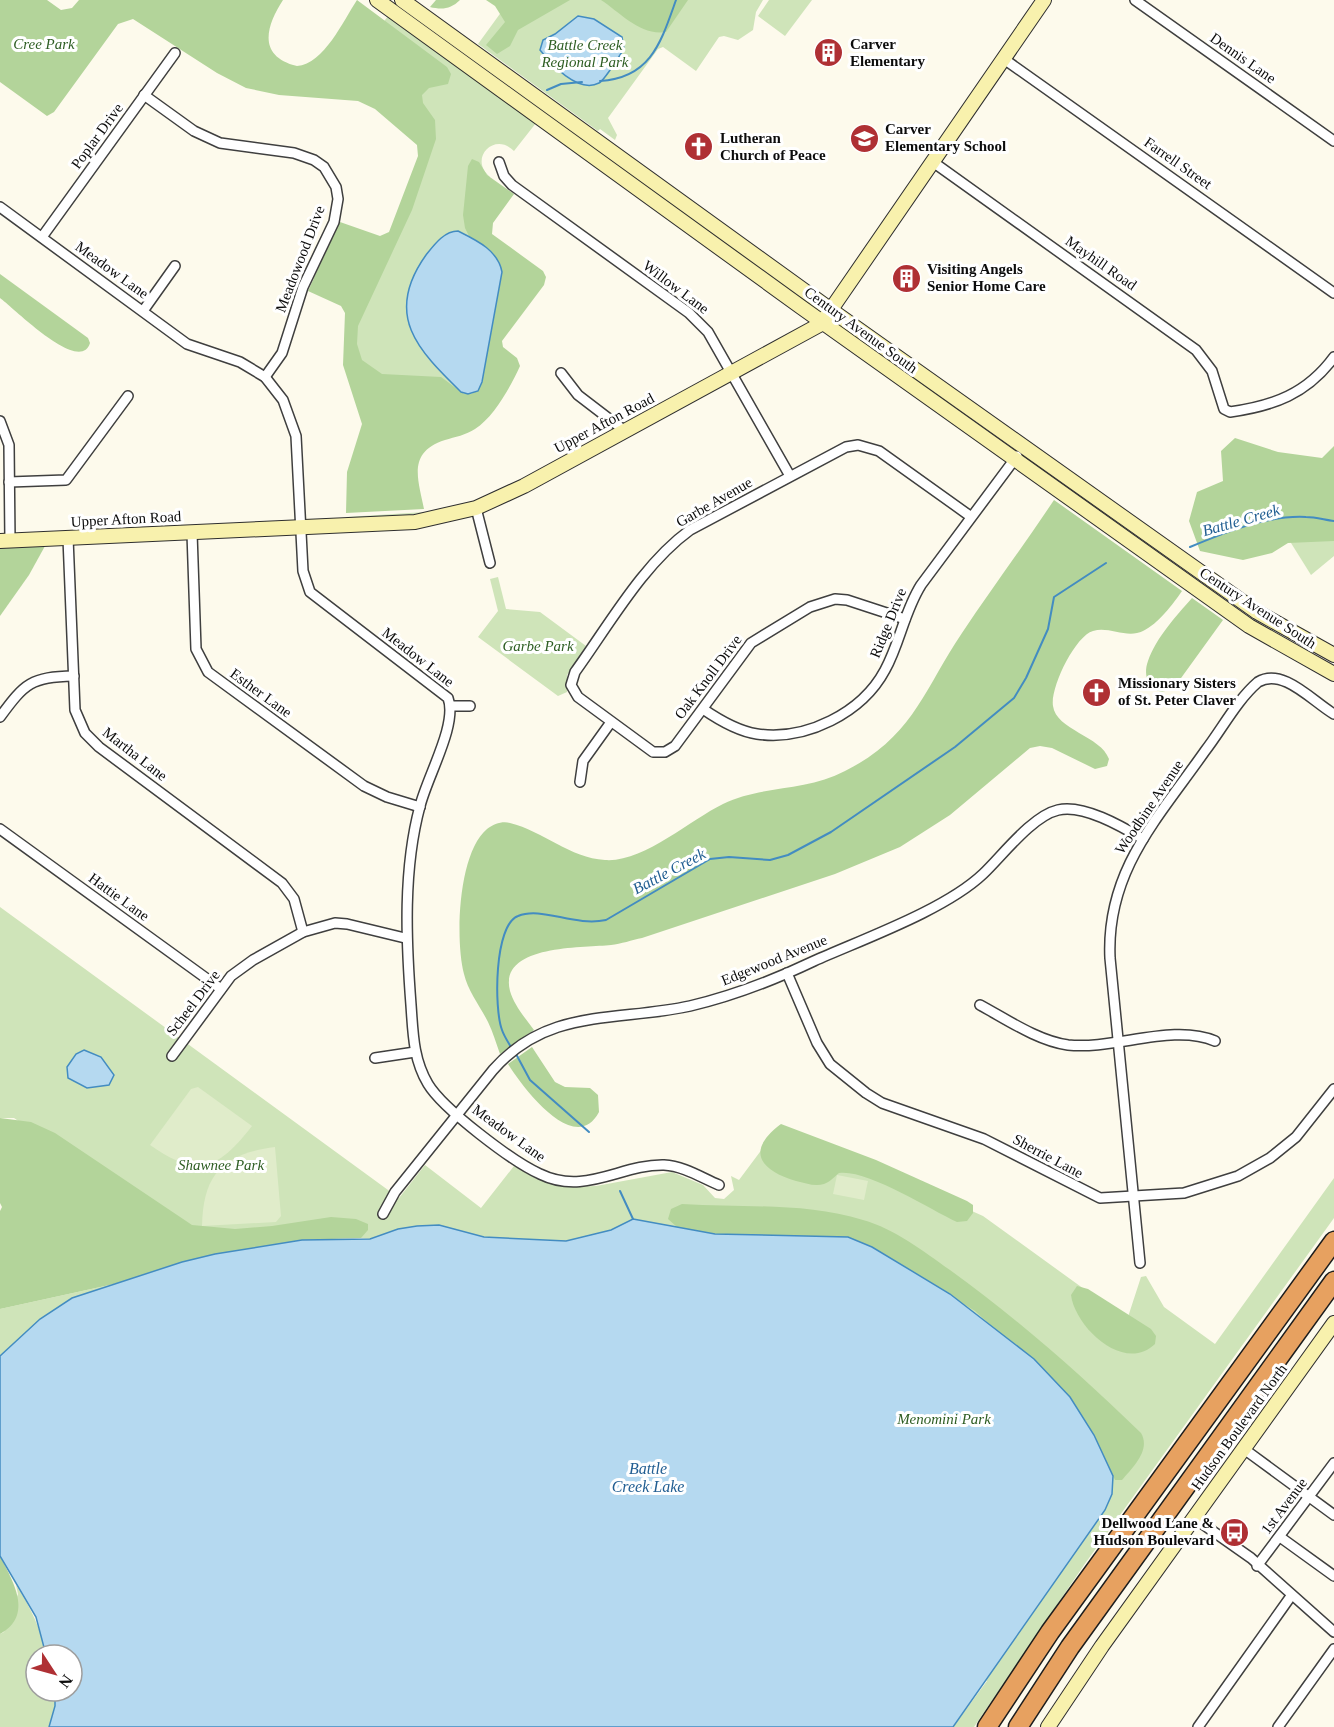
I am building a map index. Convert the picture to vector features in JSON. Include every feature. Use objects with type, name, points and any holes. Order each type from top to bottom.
[{"type":"highway","points":[[987,1727],[1050,1632],[1334,1241]]},
{"type":"highway","points":[[1017,1727],[1070,1647],[1334,1281]]},
{"type":"main road","name":"Century Avenue South","points":[[377,0],[822,322],[1249,626],[1334,674]]},
{"type":"main road","name":"Century Avenue South","points":[[402,0],[831,310],[1257,612],[1334,655]]},
{"type":"main road","name":"Upper Afton Road","points":[[5,541],[415,522],[477,508],[625,431],[822,322],[1044,0]]},
{"type":"main road","name":"Hudson Boulevard North","points":[[1048,1727],[1089,1664],[1334,1323]]},
{"type":"street","name":"Dennis Lane","points":[[1135,0],[1334,141]]},
{"type":"street","name":"Poplar Drive","points":[[42,237],[175,52]]},
{"type":"street","name":"Farrell Street","points":[[1004,58],[1334,293]]},
{"type":"street","name":"Meadowood Drive","points":[[144,95],[194,131],[220,143],[294,153],[314,160],[324,167],[336,187],[338,200],[334,222],[303,286],[282,353],[265,377]]},
{"type":"street","name":"Willow Lane","points":[[499,162],[504,176],[512,185],[700,323],[733,372],[790,476]]},
{"type":"street","name":"Mayhill Road","points":[[933,162],[1196,350],[1212,371],[1224,409],[1230,412],[1281,402],[1306,386],[1334,357]]},
{"type":"street","name":"Meadow Lane","points":[[0,207],[187,344],[240,362],[265,377],[283,400],[296,436],[303,571],[310,592],[443,693],[451,706],[449,724],[420,807],[405,938],[415,1052],[429,1085],[458,1114],[517,1161],[556,1180],[582,1182],[665,1165],[720,1185]]},
{"type":"street","points":[[142,311],[175,266]]},
{"type":"street","points":[[561,374],[578,396],[625,431]]},
{"type":"street","points":[[9,482],[66,480],[128,396]]},
{"type":"street","points":[[0,421],[8,441],[9,482],[5,541]]},
{"type":"street","name":"Garbe Avenue","points":[[611,722],[573,692],[572,679],[661,554],[679,538],[790,476],[846,447],[858,445],[870,447],[970,516]]},
{"type":"street","name":"Ridge Drive","points":[[703,709],[729,725],[757,734],[792,733],[819,725],[849,711],[880,679],[886,669],[921,585],[970,516],[1024,447]]},
{"type":"street","points":[[477,508],[490,563]]},
{"type":"street","name":"Esther Lane","points":[[192,532],[196,649],[208,672],[364,786],[387,797],[420,807]]},
{"type":"street","name":"Martha Lane","points":[[68,538],[75,710],[86,733],[99,747],[282,883],[294,899],[303,932]]},
{"type":"street","name":"Oak Knoll Drive","points":[[611,722],[653,752],[665,752],[675,746],[751,643],[810,607],[835,599],[847,600],[905,619]]},
{"type":"street","points":[[0,717],[20,689],[30,682],[48,677],[74,676]]},
{"type":"street","name":"Woodbine Avenue","points":[[1140,1263],[1110,958],[1110,924],[1121,878],[1143,838],[1249,691],[1260,680],[1271,677],[1283,680],[1334,713]]},
{"type":"street","points":[[451,706],[470,706]]},
{"type":"street","points":[[580,782],[583,761],[611,722]]},
{"type":"street","name":"Edgewood Avenue","points":[[383,1214],[392,1197],[458,1114],[508,1054],[523,1044],[570,1022],[688,1007],[739,993],[787,973],[957,895],[976,881],[1039,818],[1048,813],[1066,809],[1086,813],[1143,838]]},
{"type":"street","name":"Hattie Lane","points":[[0,829],[221,989]]},
{"type":"street","name":"Scheel Drive","points":[[172,1056],[221,989],[242,967],[303,932],[335,923],[405,938]]},
{"type":"street","name":"Sherrie Lane","points":[[787,973],[817,1042],[830,1064],[866,1094],[882,1103],[984,1139],[1092,1196],[1106,1199],[1184,1193],[1207,1187],[1254,1168],[1296,1137],[1334,1089]]},
{"type":"street","points":[[980,1005],[1051,1041],[1079,1045],[1192,1035],[1215,1041]]},
{"type":"street","points":[[375,1058],[415,1052]]},
{"type":"street","points":[[1244,1449],[1334,1515]]},
{"type":"street","name":"1st Avenue","points":[[1257,1566],[1334,1463]]},
{"type":"street","points":[[1194,1518],[1251,1558],[1257,1566],[1334,1632]]},
{"type":"street","points":[[1280,1537],[1334,1576]]},
{"type":"street","points":[[1198,1727],[1291,1596]]},
{"type":"street","points":[[1278,1727],[1334,1649]]},
{"type":"green space","name":"Cree Park","points":[[0,0],[47,0],[61,10],[72,8],[79,0],[283,0],[272,20],[269,39],[276,55],[297,66],[316,58],[324,50],[357,0],[447,67],[451,74],[448,84],[429,88],[422,95],[423,103],[435,120],[436,139],[412,210],[358,326],[357,344],[362,360],[382,374],[441,377],[464,394],[472,394],[482,381],[502,272],[491,251],[470,238],[465,228],[463,215],[468,166],[472,159],[479,162],[487,175],[514,194],[493,223],[492,234],[543,271],[546,277],[544,285],[502,341],[503,347],[517,358],[520,366],[501,400],[482,424],[464,434],[433,445],[420,459],[418,477],[424,509],[346,513],[347,472],[362,424],[343,365],[345,313],[341,306],[308,291],[340,222],[380,236],[389,232],[418,156],[417,145],[375,109],[358,101],[279,95],[246,88],[217,73],[133,19],[118,24],[54,112],[47,116],[0,82]]},
{"type":"green space","points":[[436,0],[460,0],[446,8],[430,7]]},
{"type":"green space","points":[[486,0],[570,0],[518,30],[510,46],[497,54],[486,45],[505,22],[495,6]]},
{"type":"green space","name":"Battle Creek Regional Park","points":[[510,0],[763,0],[756,12],[753,30],[738,40],[719,37],[696,71],[663,47],[658,49],[608,118],[617,135],[615,140],[600,129],[598,131],[478,44]]},
{"type":"green space","points":[[601,0],[688,0],[666,32],[657,32],[639,27]]},
{"type":"green space","points":[[769,0],[812,0],[785,36],[758,16]]},
{"type":"green space","points":[[388,16],[536,123],[514,151],[499,144],[486,150],[483,156],[484,170],[490,177],[482,234],[542,278],[494,345],[473,428],[345,358],[353,305],[313,278],[340,223],[388,241],[426,140],[342,78]]},
{"type":"green space","points":[[0,274],[88,338],[90,343],[84,351],[74,351],[61,346],[32,326],[0,298]]},
{"type":"green space","points":[[1235,438],[1278,452],[1322,458],[1334,446],[1334,541],[1288,543],[1272,553],[1243,560],[1200,551],[1189,521],[1197,492],[1223,481],[1221,451]]},
{"type":"green space","points":[[1054,500],[1182,591],[1160,619],[1143,631],[1131,634],[1099,630],[1086,635],[1072,652],[1055,687],[1053,706],[1056,714],[1062,721],[1104,751],[1109,759],[1107,766],[1095,769],[1052,748],[1040,746],[1030,748],[950,815],[900,847],[835,874],[642,938],[615,944],[564,948],[530,957],[517,964],[510,976],[510,991],[517,1006],[534,1030],[500,1054],[490,1026],[466,980],[461,959],[461,898],[465,876],[477,841],[487,829],[498,823],[510,823],[580,855],[605,860],[620,859],[650,848],[723,804],[752,794],[830,778],[868,758],[902,728],[962,633]]},
{"type":"green space","points":[[425,512],[404,516],[346,518],[346,517]]},
{"type":"green space","points":[[1276,519],[1334,525],[1334,556],[1311,575]]},
{"type":"green space","points":[[45,546],[29,575],[0,616],[0,548]]},
{"type":"green space","name":"Garbe Park","points":[[498,577],[506,609],[540,612],[586,646],[567,675],[567,692],[558,696],[478,637],[498,611],[490,579]]},
{"type":"green space","points":[[1192,598],[1223,620],[1176,685],[1169,690],[1157,690],[1152,687],[1146,676],[1148,661],[1161,636]]},
{"type":"green space","name":"Menomini Park","points":[[0,907],[399,1198],[425,1165],[481,1208],[514,1166],[537,1179],[568,1187],[596,1186],[672,1172],[703,1185],[715,1198],[724,1199],[734,1190],[731,1176],[739,1180],[780,1125],[983,1216],[1127,1320],[1141,1277],[1146,1276],[1164,1307],[1215,1344],[1334,1178],[1334,1218],[1084,1565],[974,1727],[953,1727],[987,1681],[370,1239],[349,1237],[276,1243],[211,1255],[14,1118],[0,1118]]},
{"type":"green space","points":[[532,1047],[555,1082],[565,1087],[590,1088],[598,1095],[599,1112],[589,1124],[577,1127],[564,1123],[550,1114],[515,1075],[508,1064]]},
{"type":"green space","points":[[198,1087],[252,1126],[240,1141],[217,1160],[194,1165],[181,1162],[150,1145],[191,1089]]},
{"type":"green space","points":[[0,1118],[31,1122],[55,1133],[192,1225],[235,1229],[331,1217],[356,1219],[368,1224],[368,1230],[361,1238],[302,1240],[215,1254],[114,1284],[0,1309],[0,1211],[2,1207],[0,1203]]},
{"type":"green space","points":[[781,1124],[876,1160],[967,1201],[973,1205],[973,1213],[967,1221],[957,1222],[881,1183],[851,1173],[839,1173],[830,1181],[817,1185],[796,1181],[773,1171],[766,1165],[760,1151],[770,1134]]},
{"type":"green space","points":[[275,1147],[281,1216],[276,1222],[202,1226],[207,1192],[220,1169],[242,1155]]},
{"type":"green space","points":[[837,1175],[868,1181],[864,1200],[833,1194]]},
{"type":"green space","points":[[682,1204],[819,1210],[863,1220],[897,1235],[919,1248],[1000,1308],[1095,1390],[1141,1433],[1144,1446],[1139,1458],[1122,1480],[1115,1480],[1094,1435],[1070,1397],[975,1311],[872,1247],[694,1232],[677,1227],[668,1219],[671,1209]]},
{"type":"green space","points":[[114,1284],[72,1298],[0,1356],[0,1309]]},
{"type":"green space","points":[[1077,1286],[1088,1289],[1151,1329],[1156,1336],[1155,1344],[1143,1352],[1129,1354],[1103,1343],[1081,1320],[1074,1308],[1071,1295]]},
{"type":"green space","points":[[0,1556],[15,1586],[19,1607],[11,1626],[0,1634]]},
{"type":"green space","points":[[16,1585],[35,1619],[43,1643],[24,1643],[24,1703],[55,1703],[49,1727],[0,1727],[0,1634],[4,1632],[18,1594]]},
{"type":"water","points":[[578,16],[594,19],[622,37],[624,49],[602,81],[591,85],[582,84],[566,76],[540,50],[543,40],[555,34]]},
{"type":"water","points":[[458,231],[479,242],[491,252],[500,264],[502,272],[482,382],[478,391],[468,394],[461,392],[431,361],[411,330],[407,314],[407,296],[413,276],[436,243],[448,233]]},
{"type":"water","points":[[84,1050],[101,1057],[114,1075],[109,1085],[87,1088],[68,1078],[67,1067],[76,1054]]},
{"type":"water","name":"Battle Creek Lake","points":[[633,1219],[715,1234],[848,1237],[872,1247],[950,1294],[1034,1359],[1070,1397],[1094,1435],[1113,1476],[1112,1494],[1105,1510],[953,1727],[49,1727],[55,1703],[84,1703],[84,1643],[43,1643],[36,1617],[0,1556],[0,1356],[40,1319],[72,1298],[182,1262],[215,1254],[302,1240],[370,1239],[398,1229],[439,1225],[484,1237],[566,1241],[611,1230]]},
{"type":"waterway","points":[[600,81],[631,73],[643,65],[659,43],[676,0]]},
{"type":"waterway","points":[[547,90],[561,84],[582,82]]},
{"type":"waterway","name":"Battle Creek","points":[[1190,547],[1232,530],[1276,519],[1310,517],[1334,521]]},
{"type":"waterway","name":"Battle Creek","points":[[511,1047],[499,1019],[498,968],[504,935],[510,923],[518,916],[537,913],[582,921],[606,920],[710,859],[729,857],[770,860],[788,855],[831,832],[955,747],[1014,698],[1026,678],[1048,629],[1054,597],[1106,563]]},
{"type":"waterway","name":"Battle Creek","points":[[516,1054],[530,1080],[589,1132]]},
{"type":"waterway","name":"Battle Creek","points":[[620,1191],[633,1219]]},
{"type":"place","name":"Carver Elementary","points":[[829,53]]},
{"type":"place","name":"Carver Elementary School","points":[[864,138]]},
{"type":"place","name":"Lutheran Church of Peace","points":[[699,147]]},
{"type":"place","name":"Visiting Angels Senior Home Care","points":[[906,278]]},
{"type":"place","name":"Missionary Sisters of St. Peter Claver","points":[[1097,692]]},
{"type":"place","name":"Dellwood Lane & Hudson Boulevard","points":[[1235,1532]]},
{"type":"park label","name":"Shawnee Park","points":[[221,1165]]}]
